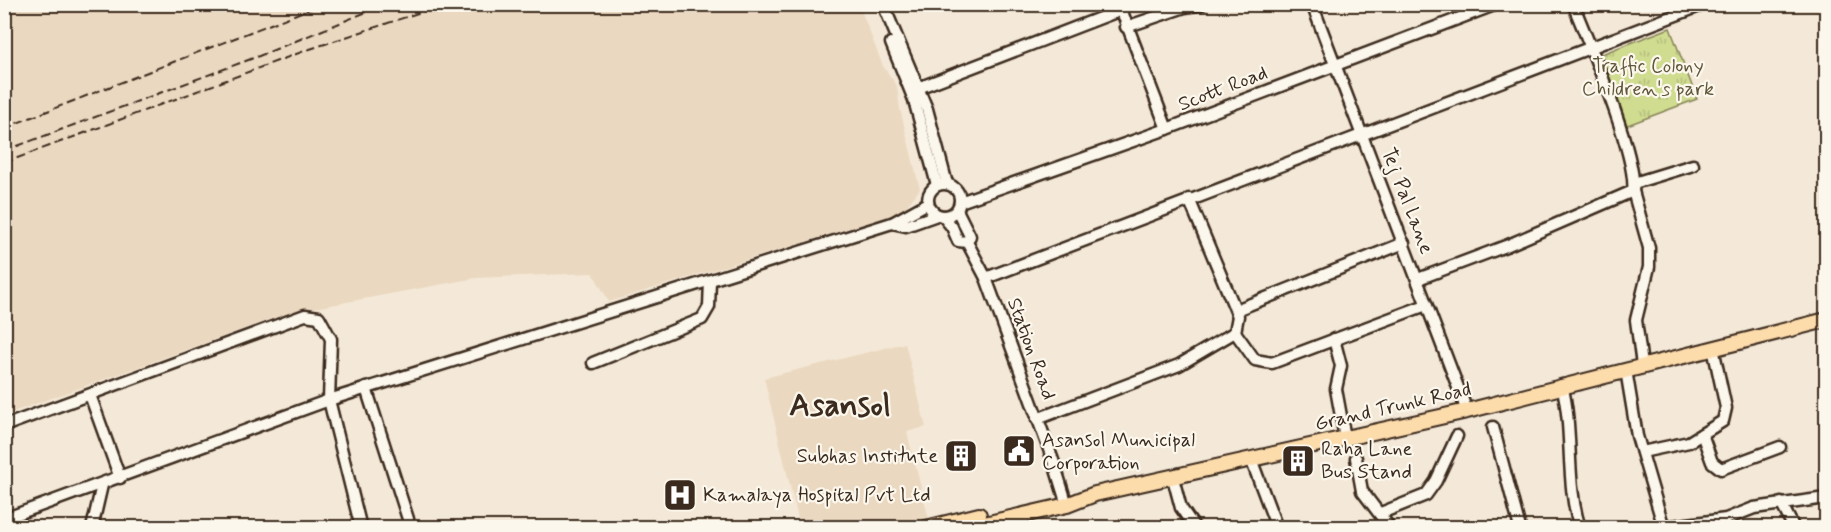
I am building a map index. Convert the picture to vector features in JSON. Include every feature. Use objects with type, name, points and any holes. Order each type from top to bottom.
[{"type":"main road","name":"Grand Trunk Road","points":[[967,528],[1022,521],[1066,500],[1467,411],[1562,385],[1827,320]]},
{"type":"main road","points":[[926,528],[1066,500]]},
{"type":"street","points":[[877,4],[914,100],[942,185]]},
{"type":"street","points":[[883,4],[886,18],[927,109],[942,185]]},
{"type":"street","points":[[1126,27],[1185,7],[1202,4]]},
{"type":"street","name":"Tej Pal Lane","points":[[1312,4],[1467,411]]},
{"type":"street","name":"Scott Road","points":[[959,206],[1497,4]]},
{"type":"street","points":[[1573,4],[1616,120],[1649,248],[1648,267],[1636,320],[1642,366]]},
{"type":"street","points":[[986,278],[1189,199],[1591,50],[1705,4]]},
{"type":"street","points":[[918,88],[1120,7],[1167,129]]},
{"type":"street","points":[[1418,279],[1506,246],[1633,187],[1693,165]]},
{"type":"street","points":[[892,223],[906,226],[940,216],[959,206],[956,189],[942,185],[929,193],[928,203],[940,216]]},
{"type":"street","points":[[1037,419],[1179,365],[1235,332],[1239,324],[1236,310],[1189,199]]},
{"type":"street","points":[[4,519],[329,400],[892,223],[928,203]]},
{"type":"street","name":"Station Road","points":[[959,206],[970,236],[967,242]]},
{"type":"street","name":"Station Road","points":[[940,216],[952,227],[958,241],[967,242]]},
{"type":"street","name":"Station Road","points":[[967,242],[986,278],[1066,500]]},
{"type":"street","points":[[1236,310],[1404,243]]},
{"type":"street","points":[[593,363],[702,319],[710,308],[710,281]]},
{"type":"street","points":[[1235,332],[1255,360],[1272,363],[1426,305]]},
{"type":"street","points":[[4,426],[305,315],[313,315],[325,323],[331,339],[329,400],[361,528]]},
{"type":"street","points":[[1334,339],[1341,366],[1336,389],[1345,438]]},
{"type":"street","points":[[1642,452],[1689,442],[1723,422],[1725,415],[1713,348]]},
{"type":"street","points":[[1626,370],[1642,452],[1664,527],[1731,522],[1754,508],[1827,498]]},
{"type":"street","points":[[1562,385],[1568,408],[1573,500],[1580,528]]},
{"type":"street","points":[[366,388],[408,519],[407,528]]},
{"type":"street","points":[[90,395],[120,478]]},
{"type":"street","points":[[1492,427],[1520,528]]},
{"type":"street","points":[[1702,434],[1712,462],[1721,469],[1780,447]]},
{"type":"street","points":[[1382,513],[1426,495],[1436,481],[1457,436]]},
{"type":"street","points":[[1356,458],[1362,491],[1382,513],[1390,528]]},
{"type":"street","points":[[1251,459],[1277,528]]},
{"type":"street","points":[[1173,478],[1181,508],[1195,528]]},
{"type":"street","points":[[92,528],[102,485]]},
{"type":"street","points":[[1781,503],[1794,528]]},
{"type":"shaded area","points":[[5,5],[859,5],[883,66],[897,86],[900,109],[920,189],[902,212],[609,302],[593,273],[476,278],[288,313],[5,415]]},
{"type":"shaded area","points":[[905,343],[926,427],[907,432],[929,519],[895,527],[800,527],[764,378]]},
{"type":"green space","name":"Traffic Colony Children's park","points":[[1670,28],[1697,99],[1625,126],[1599,55]]},
{"type":"railway","points":[[4,128],[322,4]]},
{"type":"railway","points":[[4,151],[259,56],[386,4]]},
{"type":"railway","points":[[4,163],[307,50],[445,4]]},
{"type":"place","name":"Asansol Municipal Corporation","points":[[1019,451]]},
{"type":"place","name":"Subhas Institute","points":[[961,456]]},
{"type":"place","name":"Raha Lane Bus Stand","points":[[1298,461]]},
{"type":"place","name":"Kamalaya Hospital Pvt Ltd","points":[[680,495]]},
{"type":"district","name":"Asansol","points":[[840,406]]}]
